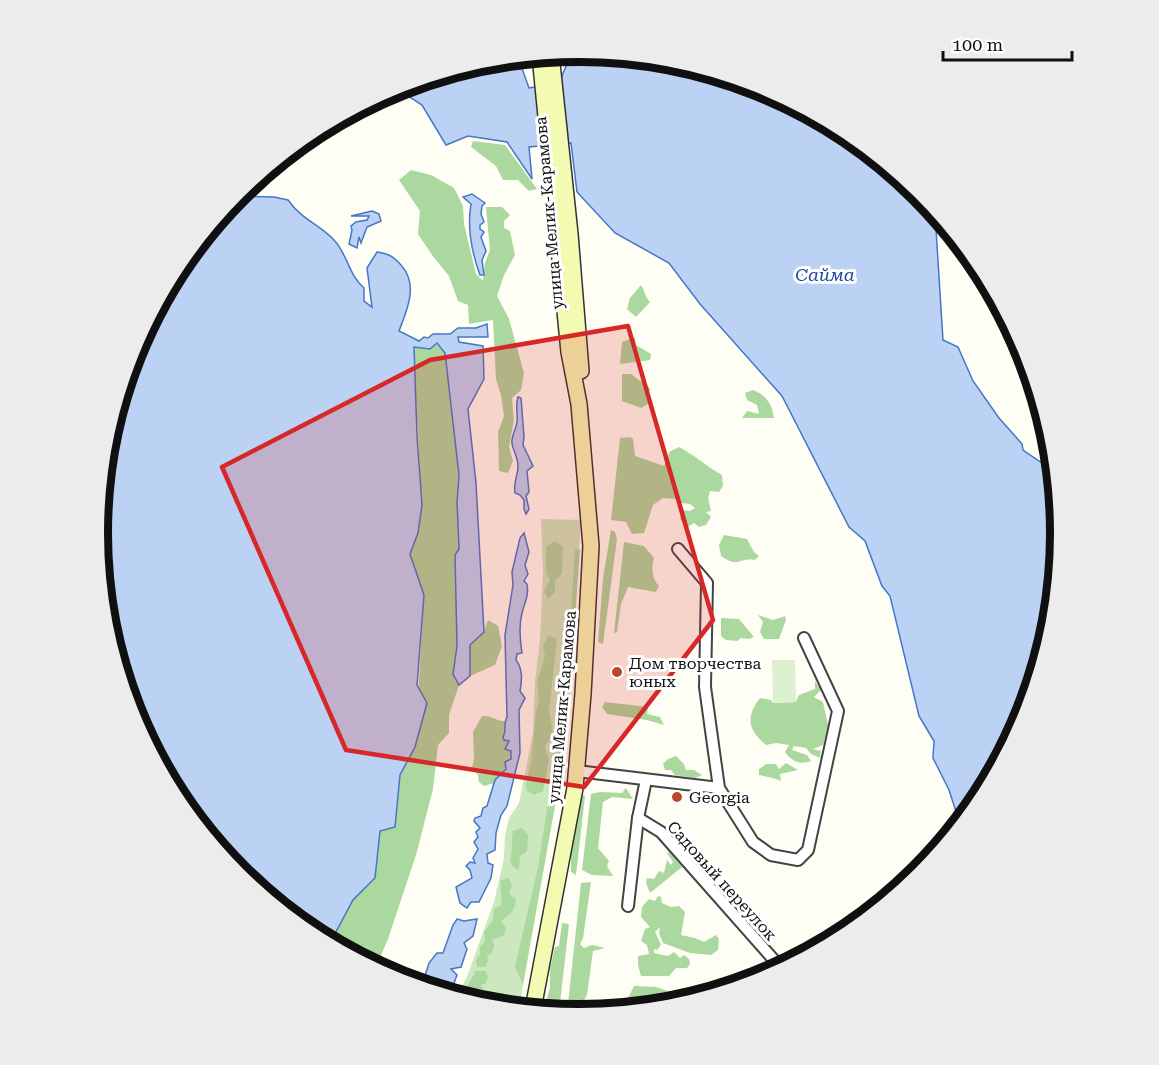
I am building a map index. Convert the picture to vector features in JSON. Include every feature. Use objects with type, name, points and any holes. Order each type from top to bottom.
[{"type":"main road","name":"улица Мелик-Карамова","points":[[552,63],[563,234]]},
{"type":"main road","name":"улица Мелик-Карамова","points":[[535,1001],[577,771],[591,568],[587,478],[579,404],[580,351],[541,64]]},
{"type":"street","points":[[678,549],[706,583],[705,687],[719,788],[753,842],[771,855],[798,860],[808,850],[838,711],[804,638]]},
{"type":"street","points":[[577,771],[719,788]]},
{"type":"street","points":[[628,906],[638,818],[646,780]]},
{"type":"street","name":"Садовый переулок","points":[[638,818],[661,832],[775,961]]},
{"type":"highlighted area","points":[[628,326],[713,620],[584,787],[346,750],[222,467],[430,360]]},
{"type":"green space","points":[[473,141],[505,145],[537,189],[529,191],[518,180],[503,180],[496,166],[471,147]]},
{"type":"green space","points":[[411,170],[431,175],[454,188],[463,206],[464,224],[476,274],[483,281],[485,263],[490,250],[486,207],[502,207],[510,215],[504,221],[504,228],[510,231],[515,255],[504,275],[497,296],[509,319],[524,373],[521,390],[512,398],[514,420],[509,447],[513,461],[508,473],[499,471],[498,432],[504,416],[496,379],[493,320],[469,324],[468,305],[458,301],[449,276],[418,234],[420,211],[399,180]]},
{"type":"green space","points":[[641,285],[650,302],[636,317],[627,309],[630,298]]},
{"type":"green space","points":[[635,337],[636,345],[651,354],[650,360],[620,364],[622,342]]},
{"type":"green space","points":[[436,343],[445,353],[459,475],[457,502],[459,549],[455,555],[457,646],[453,674],[459,685],[449,715],[449,733],[438,745],[433,789],[416,855],[379,959],[335,934],[353,900],[375,878],[380,831],[395,827],[400,775],[415,747],[424,595],[410,554],[418,533],[422,505],[413,347]]},
{"type":"green space","points":[[622,374],[631,374],[651,389],[647,393],[649,403],[641,408],[622,401]]},
{"type":"green space","points":[[753,390],[768,401],[774,418],[742,418],[747,411],[759,414],[757,405],[747,400],[745,393]]},
{"type":"green space","points":[[620,438],[633,439],[635,456],[664,466],[669,452],[679,447],[722,475],[723,486],[719,492],[710,491],[708,498],[711,511],[706,512],[711,517],[706,525],[699,527],[694,523],[688,527],[680,519],[682,510],[690,511],[695,508],[690,504],[681,503],[678,499],[663,498],[653,505],[644,533],[632,534],[626,522],[611,520]]},
{"type":"green space","points":[[541,519],[581,520],[564,753],[521,999],[461,988],[494,902],[504,858],[505,835],[509,818],[519,803],[533,733],[543,572]]},
{"type":"green space","points":[[611,530],[615,532],[617,539],[603,644],[598,642],[603,578]]},
{"type":"green space","points":[[724,535],[747,539],[759,556],[755,560],[732,562],[727,560],[721,556],[719,545]]},
{"type":"green space","points":[[554,541],[563,546],[562,574],[555,580],[555,592],[548,599],[544,591],[550,579],[546,573],[546,547]]},
{"type":"green space","points":[[624,542],[644,546],[654,558],[653,573],[659,586],[656,592],[628,587],[621,604],[617,632],[614,633]]},
{"type":"green space","points":[[580,549],[568,717],[559,781],[553,780],[563,719],[569,638],[572,633],[570,625],[575,550]]},
{"type":"green space","points":[[758,615],[773,620],[785,616],[786,620],[779,639],[764,639],[760,632],[763,622]]},
{"type":"green space","points":[[721,618],[739,619],[754,637],[741,638],[737,641],[726,640],[721,636]]},
{"type":"green space","points":[[488,620],[498,626],[502,646],[495,665],[470,676],[470,645],[484,632]]},
{"type":"green space","points":[[549,635],[557,640],[549,710],[553,734],[545,746],[549,760],[543,791],[534,795],[527,791],[526,784],[539,698],[537,682],[545,656],[543,645]]},
{"type":"green space","points":[[772,660],[795,660],[796,702],[773,703]]},
{"type":"green space","points":[[815,681],[821,690],[814,697],[823,702],[828,725],[823,745],[813,749],[821,751],[820,758],[811,754],[806,748],[794,746],[792,750],[807,755],[811,761],[800,763],[790,758],[785,752],[789,745],[776,743],[766,745],[755,734],[751,723],[752,711],[760,698],[771,700],[773,703],[796,702],[799,695],[815,689]]},
{"type":"green space","points":[[605,702],[648,707],[647,714],[660,717],[664,725],[607,714],[602,707]]},
{"type":"green space","points":[[482,716],[505,721],[512,754],[510,763],[494,783],[484,786],[479,782],[478,775],[472,768],[473,732]]},
{"type":"green space","points":[[676,756],[684,764],[686,770],[694,770],[702,775],[695,778],[675,775],[671,770],[665,770],[663,764]]},
{"type":"green space","points":[[786,763],[798,770],[780,774],[781,781],[759,775],[759,769],[766,764],[776,764],[779,769]]},
{"type":"green space","points":[[552,788],[558,789],[523,984],[515,967],[538,867],[547,808],[552,800],[550,795]]},
{"type":"green space","points":[[626,788],[633,799],[612,797],[603,802],[598,848],[609,861],[607,866],[613,876],[592,875],[582,870],[591,794],[622,793]]},
{"type":"green space","points":[[581,794],[585,796],[576,875],[571,872],[571,854]]},
{"type":"green space","points":[[522,828],[528,835],[527,851],[520,856],[519,870],[512,866],[510,860],[513,831]]},
{"type":"green space","points":[[669,852],[682,867],[650,893],[646,883],[647,878],[654,879],[659,871],[664,873],[667,860],[671,865],[673,862],[667,853]]},
{"type":"green space","points":[[509,878],[512,885],[509,894],[516,899],[512,912],[501,921],[506,928],[504,935],[492,940],[494,945],[492,953],[487,956],[486,967],[477,967],[476,960],[480,955],[480,947],[485,941],[484,932],[493,920],[494,909],[501,905],[501,880]]},
{"type":"green space","points":[[591,882],[583,938],[580,944],[584,948],[592,945],[605,948],[593,951],[587,995],[580,1004],[568,1003],[581,883]]},
{"type":"green space","points":[[658,896],[661,897],[662,903],[671,907],[679,906],[685,912],[681,935],[704,942],[716,935],[719,939],[718,950],[711,955],[690,953],[663,943],[659,933],[660,927],[655,932],[661,945],[657,950],[654,949],[654,953],[668,956],[674,952],[680,958],[684,955],[689,959],[690,964],[687,968],[676,968],[669,976],[641,976],[638,956],[649,954],[647,945],[641,941],[645,929],[650,927],[641,917],[642,907],[649,899],[655,901]]},
{"type":"green space","points":[[562,923],[569,924],[560,1003],[546,1002],[555,947],[559,946]]},
{"type":"green space","points":[[476,971],[485,971],[488,976],[486,983],[481,985],[483,988],[481,992],[466,989]]},
{"type":"green space","points":[[634,986],[656,987],[672,994],[629,1000],[628,998]]},
{"type":"water","name":"Сайма","points":[[568,62],[580,62],[641,66],[731,86],[788,110],[841,141],[890,178],[936,224],[943,340],[958,347],[973,381],[999,418],[1022,444],[1023,450],[1045,465],[1049,502],[1049,563],[1046,594],[1026,684],[1002,741],[957,814],[949,790],[933,758],[934,741],[919,716],[890,596],[882,586],[865,541],[849,527],[782,396],[700,304],[669,263],[615,233],[577,192],[571,143],[529,147],[532,179],[507,142],[468,136],[446,145],[422,105],[406,94],[458,78],[521,66],[529,88],[559,83]]},
{"type":"water","points":[[472,194],[485,203],[481,214],[484,222],[480,225],[480,229],[484,232],[481,237],[486,251],[482,260],[484,275],[480,275],[473,249],[470,231],[471,204],[463,197]]},
{"type":"water","points":[[249,196],[288,200],[293,207],[328,235],[338,245],[355,277],[364,288],[364,301],[372,307],[367,268],[377,252],[396,259],[406,273],[410,289],[408,306],[399,331],[419,341],[433,334],[450,334],[458,328],[476,328],[487,324],[488,337],[458,337],[459,342],[483,346],[484,379],[468,409],[476,483],[484,632],[470,645],[470,676],[459,685],[453,674],[457,646],[455,555],[459,549],[457,502],[459,475],[445,353],[437,343],[430,349],[414,347],[422,505],[418,533],[410,554],[424,595],[417,685],[427,703],[415,747],[400,775],[395,827],[380,831],[375,878],[353,900],[335,934],[269,887],[246,866],[206,819],[172,768],[144,713],[125,654],[113,594],[108,532],[110,502],[118,441],[133,381],[157,324],[188,271],[225,222]]},
{"type":"water","points":[[372,211],[379,214],[381,221],[367,227],[361,243],[359,237],[357,248],[349,244],[351,226],[356,222],[367,220],[369,216],[351,216]]},
{"type":"water","points":[[518,397],[521,398],[523,445],[533,466],[527,471],[529,492],[526,496],[529,509],[526,514],[524,500],[515,493],[518,466],[512,440],[517,424]]},
{"type":"water","points":[[524,533],[529,552],[525,565],[528,574],[524,581],[527,584],[527,592],[520,623],[522,653],[517,654],[516,660],[520,667],[520,691],[525,698],[519,710],[520,753],[507,806],[501,815],[496,833],[495,850],[487,854],[488,863],[493,865],[491,878],[479,902],[471,902],[467,908],[460,903],[456,887],[472,878],[466,866],[470,862],[475,863],[473,858],[478,849],[474,842],[478,837],[476,832],[480,828],[474,821],[475,818],[481,816],[483,808],[487,806],[495,780],[506,769],[505,762],[511,759],[511,751],[505,749],[509,741],[504,740],[503,737],[507,717],[505,635],[513,585],[512,572],[520,538]]},
{"type":"water","points":[[457,919],[464,921],[477,919],[473,936],[464,943],[467,949],[461,967],[451,969],[457,975],[453,986],[424,978],[429,963],[437,953],[443,953]]},
{"type":"place","name":"Дом творчества юных","points":[[617,672]]},
{"type":"place","name":"Georgia","points":[[677,797]]}]
